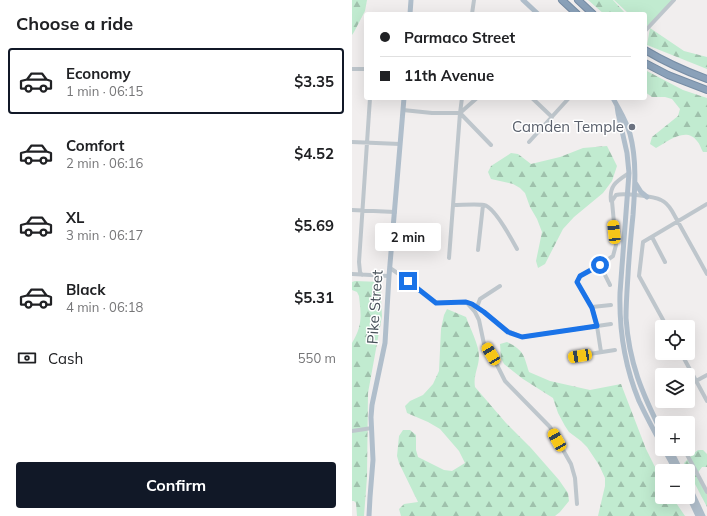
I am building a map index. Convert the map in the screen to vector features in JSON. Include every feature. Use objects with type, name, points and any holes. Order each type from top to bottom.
[{"type":"highway","points":[[562,0],[575,12]]},
{"type":"highway","points":[[578,0],[592,12]]},
{"type":"highway","points":[[647,51],[664,61],[707,79]]},
{"type":"highway","points":[[647,64],[668,75],[707,90]]},
{"type":"main road","points":[[410,12],[411,0]]},
{"type":"main road","points":[[523,0],[536,12]]},
{"type":"main road","name":"Pike Street","points":[[369,516],[373,460],[372,406],[385,343],[404,100]]},
{"type":"main road","points":[[614,100],[626,121],[635,163],[626,312],[628,336],[631,356],[639,383],[655,418]]},
{"type":"main road","points":[[617,106],[627,153],[629,173],[620,300],[622,343],[635,391],[655,432]]},
{"type":"main road","points":[[635,182],[638,189],[646,197]]},
{"type":"main road","points":[[695,499],[703,516]]},
{"type":"main road","points":[[692,504],[698,516]]},
{"type":"street","points":[[472,12],[474,0]]},
{"type":"street","points":[[647,29],[674,0]]},
{"type":"street","points":[[352,68],[364,69]]},
{"type":"street","points":[[362,275],[360,272],[359,262],[370,100]]},
{"type":"street","points":[[449,258],[462,100]]},
{"type":"street","points":[[403,110],[432,113],[460,113],[475,100]]},
{"type":"street","points":[[534,100],[552,117]]},
{"type":"street","points":[[529,142],[567,100]]},
{"type":"street","points":[[460,113],[491,145]]},
{"type":"street","points":[[352,142],[400,144]]},
{"type":"street","points":[[601,352],[597,326],[592,308],[577,282],[580,276],[613,256],[616,245],[610,193],[614,185],[629,173]]},
{"type":"street","points":[[612,201],[618,194],[658,198],[666,203],[707,274]]},
{"type":"street","points":[[453,204],[483,205],[490,208],[504,225],[517,250]]},
{"type":"street","points":[[663,320],[639,276],[643,242],[707,204]]},
{"type":"street","points":[[478,250],[483,205]]},
{"type":"street","points":[[352,210],[395,212]]},
{"type":"street","points":[[652,237],[665,262]]},
{"type":"street","points":[[600,265],[610,285]]},
{"type":"street","points":[[390,268],[436,303],[466,302],[472,304],[508,332],[522,337],[611,324]]},
{"type":"street","points":[[352,274],[389,276]]},
{"type":"street","points":[[477,307],[480,299],[500,286]]},
{"type":"street","points":[[466,302],[475,312],[479,320],[484,344],[505,381],[550,427],[572,464],[575,478],[577,504]]},
{"type":"street","points":[[592,308],[612,305]]},
{"type":"street","points":[[570,357],[615,350]]},
{"type":"street","points":[[685,360],[707,401]]},
{"type":"street","points":[[696,381],[707,375]]},
{"type":"street","points":[[352,431],[372,428]]},
{"type":"street","points":[[688,456],[707,492]]},
{"type":"green space","points":[[352,0],[367,0],[365,11],[352,35]]},
{"type":"green space","points":[[588,0],[613,0],[624,12],[602,12]]},
{"type":"green space","points":[[614,0],[675,0],[647,26],[647,12],[627,12]]},
{"type":"green space","points":[[650,28],[684,51],[707,57],[707,69],[647,45]]},
{"type":"green space","points":[[647,71],[683,90],[707,98],[707,152],[703,152],[697,141],[688,135],[682,135],[671,139],[656,148],[650,144],[652,137],[678,116],[680,109],[672,99],[665,97],[652,97],[647,93]]},
{"type":"green space","points":[[607,146],[617,166],[612,181],[603,193],[574,217],[563,229],[545,264],[538,268],[536,261],[542,232],[537,219],[530,207],[525,193],[520,188],[513,184],[491,179],[488,172],[491,166],[511,153],[518,154],[531,164],[560,157],[583,148]]},
{"type":"green space","points":[[352,282],[381,282],[382,316],[368,393],[367,477],[364,516],[357,516],[356,503],[352,501],[352,343],[356,337],[360,325],[361,314],[359,296],[357,292],[352,290]]},
{"type":"green space","points":[[447,309],[466,317],[476,342],[479,356],[475,387],[506,423],[531,448],[559,480],[568,493],[569,501],[555,516],[401,516],[399,509],[404,504],[418,502],[397,456],[399,436],[403,430],[410,430],[416,435],[416,450],[418,457],[444,470],[452,471],[465,463],[459,451],[440,429],[407,413],[405,406],[410,401],[423,395],[433,384],[439,371],[441,329]]},
{"type":"green space","points":[[507,342],[513,345],[522,354],[529,372],[550,381],[590,390],[621,384],[646,449],[655,467],[655,504],[677,504],[685,516],[598,516],[605,486],[605,478],[599,465],[587,447],[569,432],[558,413],[553,398],[523,379],[504,364],[501,358],[500,344]]},
{"type":"green space","points":[[698,450],[703,450],[707,454],[707,467],[702,467],[696,475],[707,492],[707,507],[695,484],[695,464],[684,463],[691,456],[695,456],[695,452]]},
{"type":"place","name":"Camden Temple","points":[[632,127]]},
{"type":"route","points":[[408,281],[436,303],[466,302],[472,304],[481,309],[508,332],[522,337],[597,326],[592,308],[577,282],[580,276],[600,265]]}]
